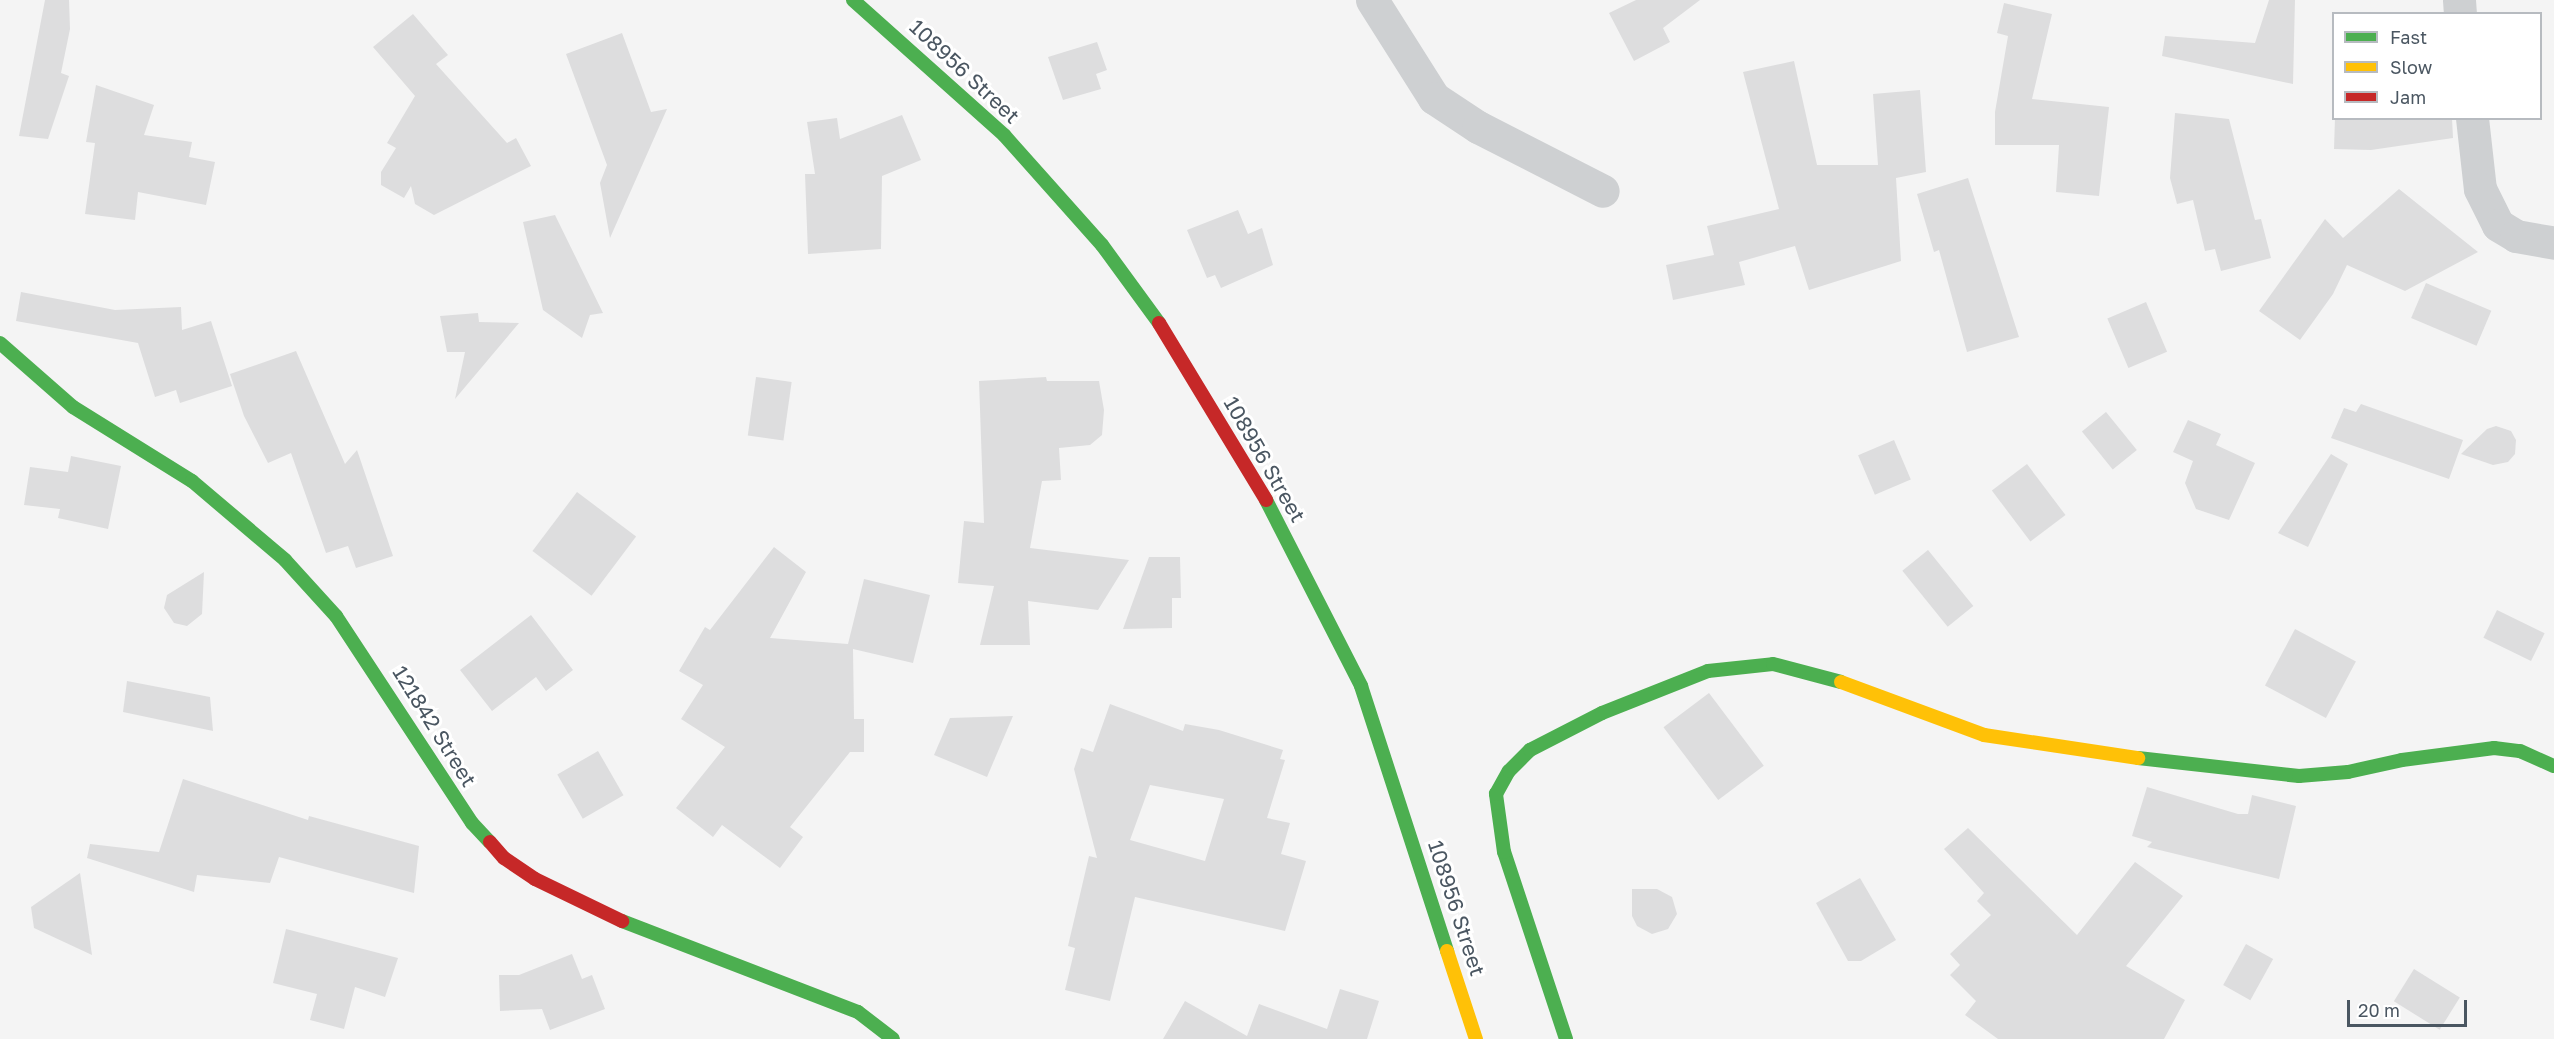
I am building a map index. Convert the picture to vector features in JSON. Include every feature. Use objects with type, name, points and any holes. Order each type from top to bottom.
[{"type":"street","name":"108956 Street","points":[[853,0],[1004,135],[1102,245],[1172,340],[1279,522],[1361,687],[1476,1039]]},
{"type":"street","points":[[1372,0],[1434,98],[1498,138],[1603,191]]},
{"type":"street","points":[[2472,120],[2480,189],[2498,225],[2516,236],[2554,243]]},
{"type":"street","name":"121842 Street","points":[[0,344],[73,407],[192,481],[285,560],[336,616],[472,823],[504,858],[536,879],[652,935],[858,1012],[893,1039]]},
{"type":"street","points":[[1566,1039],[1504,852],[1496,794],[1509,771],[1530,750],[1602,713],[1708,671],[1773,664],[1848,684],[1984,735],[2062,749],[2288,775],[2348,772],[2402,760],[2494,748],[2520,751],[2554,766]]},
{"type":"building","points":[[45,0],[69,0],[70,29],[61,73],[69,76],[48,139],[19,136]]},
{"type":"building","points":[[1636,0],[1700,0],[1663,28],[1670,42],[1634,61],[1609,13]]},
{"type":"building","points":[[2269,0],[2295,0],[2293,84],[2162,56],[2165,36],[2255,43]]},
{"type":"building","points":[[2004,3],[2052,14],[2032,99],[2109,107],[2099,196],[2056,192],[2059,145],[1995,145],[1995,112],[2008,36],[1997,33]]},
{"type":"building","points":[[413,14],[448,55],[436,64],[507,143],[516,138],[531,166],[434,215],[415,204],[411,186],[404,198],[381,185],[381,172],[396,148],[387,143],[415,96],[373,47]]},
{"type":"building","points":[[622,33],[651,112],[667,109],[610,238],[600,183],[607,165],[566,54]]},
{"type":"building","points":[[1097,42],[1107,70],[1096,74],[1101,89],[1063,100],[1048,57]]},
{"type":"building","points":[[1794,61],[1817,165],[1878,165],[1873,94],[1920,90],[1926,172],[1896,178],[1901,261],[1809,290],[1795,246],[1739,262],[1745,285],[1673,300],[1666,265],[1714,255],[1707,226],[1779,209],[1743,72]]},
{"type":"building","points":[[96,85],[154,105],[144,135],[192,142],[189,157],[215,162],[206,205],[138,192],[135,220],[85,214],[95,143],[86,142]]},
{"type":"building","points":[[2175,113],[2229,119],[2255,220],[2261,219],[2271,258],[2221,271],[2215,249],[2205,251],[2193,200],[2177,204],[2170,178]]},
{"type":"building","points":[[902,115],[921,160],[882,176],[881,249],[808,254],[805,174],[815,174],[807,122],[837,118],[840,139]]},
{"type":"building","points":[[2335,120],[2452,120],[2453,138],[2371,150],[2334,149]]},
{"type":"building","points":[[1968,178],[2019,337],[1967,352],[1939,250],[1934,252],[1917,194]]},
{"type":"building","points":[[2399,189],[2478,252],[2405,291],[2347,265],[2333,294],[2300,340],[2259,311],[2325,219],[2343,238]]},
{"type":"building","points":[[1238,210],[1248,234],[1262,228],[1273,265],[1221,288],[1215,275],[1207,278],[1187,230]]},
{"type":"building","points":[[555,215],[603,313],[590,315],[582,338],[543,310],[523,222]]},
{"type":"building","points":[[2426,283],[2491,311],[2477,346],[2411,318]]},
{"type":"building","points":[[21,292],[115,310],[181,307],[182,330],[211,321],[232,386],[180,403],[176,390],[155,397],[138,343],[16,321]]},
{"type":"building","points":[[2146,302],[2167,352],[2128,368],[2107,318]]},
{"type":"building","points":[[478,313],[479,322],[519,323],[455,399],[465,352],[447,352],[440,316]]},
{"type":"building","points":[[296,351],[345,464],[357,450],[393,556],[356,568],[348,546],[326,553],[291,453],[268,463],[244,416],[230,374]]},
{"type":"building","points":[[756,377],[792,382],[783,440],[748,435]]},
{"type":"building","points":[[1046,377],[1047,381],[1099,381],[1104,410],[1102,435],[1090,445],[1059,448],[1061,480],[1042,481],[1030,548],[1129,560],[1098,610],[1028,601],[1030,645],[980,645],[994,586],[958,583],[964,521],[984,523],[979,381]]},
{"type":"building","points":[[2361,404],[2463,440],[2449,479],[2331,438],[2344,408],[2356,412]]},
{"type":"building","points":[[2106,412],[2137,450],[2113,470],[2082,432]]},
{"type":"building","points":[[2188,420],[2221,434],[2216,445],[2255,463],[2229,520],[2196,509],[2185,483],[2193,461],[2173,452]]},
{"type":"building","points":[[2496,426],[2511,431],[2516,440],[2515,454],[2508,462],[2493,465],[2461,454],[2487,429]]},
{"type":"building","points":[[1894,440],[1911,480],[1875,495],[1858,455]]},
{"type":"building","points":[[2331,454],[2348,464],[2308,547],[2278,533]]},
{"type":"building","points":[[71,456],[121,466],[108,529],[58,518],[60,509],[24,505],[30,467],[68,472]]},
{"type":"building","points":[[2027,464],[2066,515],[2030,542],[1992,490]]},
{"type":"building","points":[[577,492],[636,537],[592,596],[532,551]]},
{"type":"building","points":[[774,547],[806,572],[770,638],[848,644],[864,579],[930,595],[913,663],[853,649],[854,719],[864,719],[864,752],[850,752],[790,827],[803,837],[780,868],[722,825],[713,837],[676,808],[725,747],[681,719],[703,685],[679,671],[705,627],[710,630]]},
{"type":"building","points":[[1928,550],[1973,606],[1948,627],[1902,571]]},
{"type":"building","points":[[1149,557],[1180,557],[1181,598],[1172,598],[1172,628],[1123,629]]},
{"type":"building","points":[[204,572],[202,614],[187,626],[174,623],[164,608],[167,595]]},
{"type":"building","points":[[2497,610],[2545,633],[2531,661],[2483,638]]},
{"type":"building","points":[[531,615],[573,670],[546,691],[536,677],[492,711],[460,670]]},
{"type":"building","points":[[2295,629],[2356,661],[2326,718],[2265,686]]},
{"type":"building","points":[[127,681],[210,697],[213,731],[123,712]]},
{"type":"building","points":[[1709,693],[1764,766],[1718,800],[1663,727]]},
{"type":"building","points":[[1110,704],[1183,731],[1185,724],[1219,730],[1283,750],[1280,759],[1285,760],[1267,818],[1290,823],[1281,854],[1306,861],[1285,931],[1135,897],[1110,1001],[1065,990],[1075,948],[1068,946],[1089,856],[1097,858],[1074,769],[1081,748],[1093,752]],"holes":[[[1150,785],[1224,799],[1205,861],[1130,840]]]},
{"type":"building","points":[[1013,716],[987,777],[934,755],[950,718]]},
{"type":"building","points":[[598,751],[624,795],[583,819],[557,774]]},
{"type":"building","points":[[183,779],[308,820],[309,816],[419,846],[414,893],[279,857],[270,883],[197,875],[194,892],[87,858],[90,844],[159,852]]},
{"type":"building","points":[[2147,787],[2238,814],[2248,814],[2252,795],[2296,806],[2279,879],[2147,847],[2152,842],[2132,836]]},
{"type":"building","points":[[1968,828],[2077,935],[2135,862],[2183,896],[2126,966],[2185,1000],[2164,1039],[1998,1039],[1965,1015],[1976,1001],[1950,975],[1960,965],[1950,954],[1991,915],[1977,901],[1984,893],[1944,849]]},
{"type":"building","points":[[80,873],[92,955],[34,928],[31,907]]},
{"type":"building","points":[[1860,878],[1896,940],[1861,961],[1848,961],[1816,903]]},
{"type":"building","points":[[1632,889],[1657,889],[1672,897],[1677,914],[1668,929],[1652,934],[1637,926],[1632,916]]},
{"type":"building","points":[[286,929],[398,958],[385,997],[355,987],[344,1029],[310,1020],[317,994],[273,983]]},
{"type":"building","points":[[2246,944],[2273,959],[2250,1000],[2223,985]]},
{"type":"building","points":[[572,954],[582,979],[592,975],[605,1009],[550,1030],[542,1009],[500,1011],[499,975],[519,975]]},
{"type":"building","points":[[2414,969],[2460,998],[2440,1030],[2394,1001]]},
{"type":"building","points":[[1340,989],[1379,1001],[1367,1039],[1163,1039],[1185,1001],[1247,1036],[1259,1004],[1327,1029]]},
{"type":"traffic: fast","points":[[853,0],[1004,135],[1102,245],[1159,323]]},
{"type":"traffic: fast","points":[[0,343],[73,407],[192,481],[285,560],[336,616],[472,823],[490,842]]},
{"type":"traffic: fast","points":[[1266,500],[1361,686],[1447,951]]},
{"type":"traffic: fast","points":[[1566,1039],[1504,852],[1496,794],[1509,771],[1530,750],[1602,713],[1708,671],[1773,664],[1841,682]]},
{"type":"traffic: fast","points":[[2138,758],[2299,776],[2348,772],[2402,760],[2494,748],[2520,751],[2554,766]]},
{"type":"traffic: fast","points":[[622,921],[858,1012],[893,1039]]},
{"type":"traffic: slow","points":[[1841,682],[1984,735],[2138,758]]},
{"type":"traffic: slow","points":[[1447,951],[1476,1039]]},
{"type":"traffic: jam","points":[[1159,323],[1266,500]]},
{"type":"traffic: jam","points":[[490,842],[504,858],[535,879],[622,921]]}]
